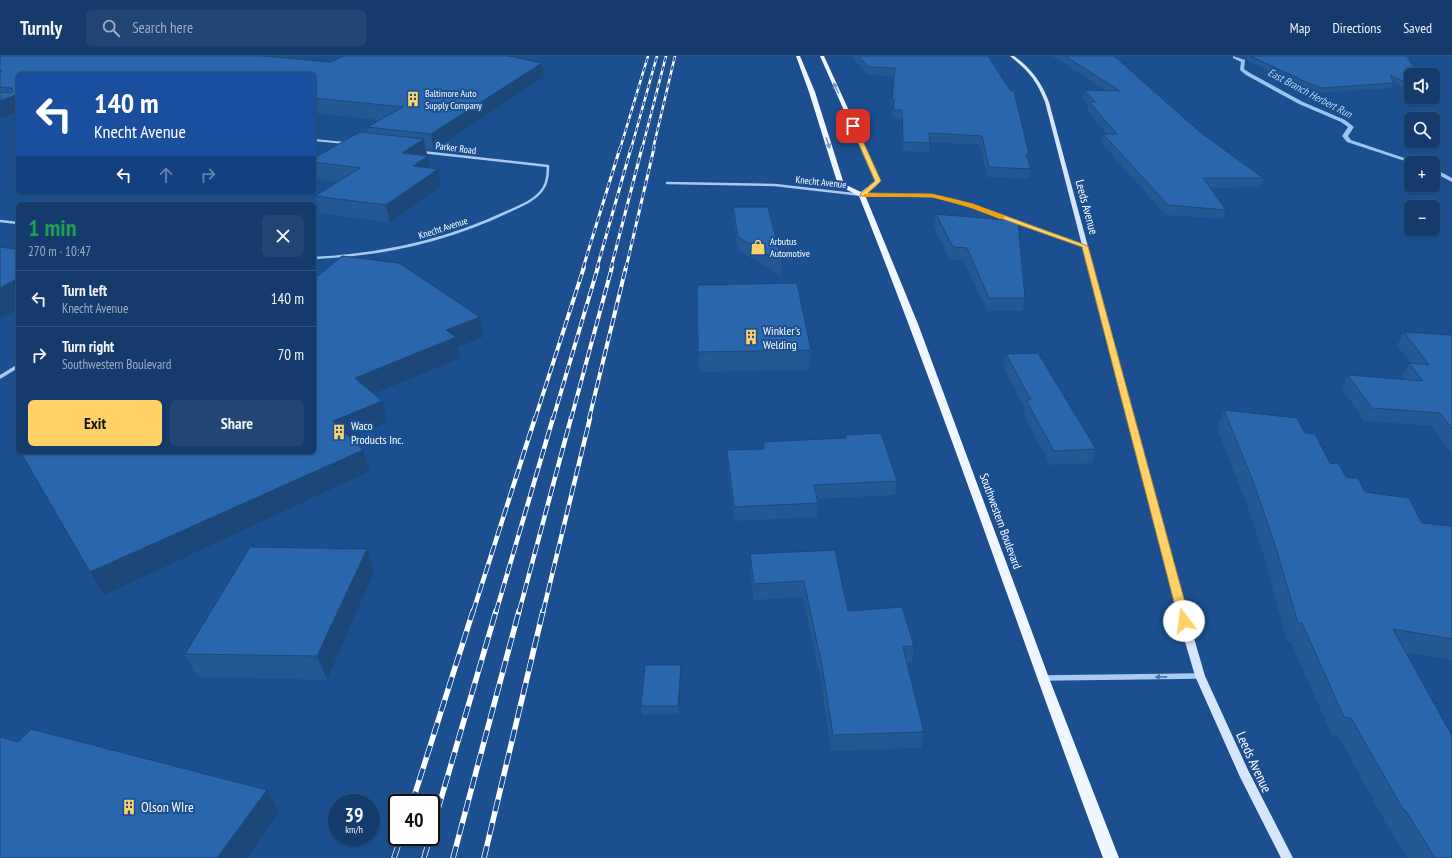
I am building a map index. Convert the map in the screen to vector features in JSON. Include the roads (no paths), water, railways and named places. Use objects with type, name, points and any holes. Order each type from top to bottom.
[{"type":"main road","points":[[798,56],[812,92],[841,185],[862,195],[878,181],[822,56]]},
{"type":"main road","name":"Southwestern Boulevard","points":[[862,195],[914,324],[1043,678],[1111,858]]},
{"type":"street","name":"Leeds Avenue","points":[[1012,56],[1031,71],[1041,85],[1047,102],[1200,676],[1244,773],[1287,858]]},
{"type":"street","points":[[316,140],[352,144]]},
{"type":"street","name":"Parker Road","points":[[420,152],[548,166]]},
{"type":"street","name":"Knecht Avenue","points":[[316,258],[396,250],[434,241],[465,230],[518,207],[536,197],[544,188],[547,181],[548,166]]},
{"type":"street","name":"Knecht Avenue","points":[[667,183],[775,185],[862,195],[932,196],[971,205],[1085,246]]},
{"type":"street","points":[[0,221],[16,223]]},
{"type":"street","points":[[0,377],[16,367]]},
{"type":"street","points":[[1043,678],[1200,676]]},
{"type":"waterway","name":"East Branch Herbert Run","points":[[1235,57],[1243,61],[1242,70],[1248,74],[1301,103],[1343,121],[1351,127],[1345,136],[1349,141],[1404,159]]},
{"type":"waterway","name":"East Branch Herbert Run","points":[[1440,174],[1452,180]]},
{"type":"railway","points":[[620,149],[648,56]]},
{"type":"railway","points":[[631,149],[657,56]]},
{"type":"railway","points":[[642,149],[666,56]]},
{"type":"railway","points":[[653,149],[675,56]]},
{"type":"railway","points":[[583,268],[620,148]]},
{"type":"railway","points":[[597,268],[631,148]]},
{"type":"railway","points":[[611,268],[642,148]]},
{"type":"railway","points":[[626,268],[654,148]]},
{"type":"railway","points":[[535,419],[584,267]]},
{"type":"railway","points":[[553,419],[598,267]]},
{"type":"railway","points":[[571,419],[612,267]]},
{"type":"railway","points":[[589,419],[626,267]]},
{"type":"railway","points":[[473,612],[535,418]]},
{"type":"railway","points":[[496,612],[553,418]]},
{"type":"railway","points":[[519,612],[571,418]]},
{"type":"railway","points":[[543,612],[590,418]]},
{"type":"railway","points":[[415,794],[473,611]]},
{"type":"railway","points":[[440,802],[496,611]]},
{"type":"railway","points":[[453,858],[519,611]]},
{"type":"railway","points":[[484,858],[543,611]]},
{"type":"railway","points":[[394,858],[398,846]]},
{"type":"railway","points":[[424,858],[427,846]]},
{"type":"place","name":"Baltimore Auto Supply Company","points":[[413,99]]},
{"type":"place","name":"Arbutus Automotive","points":[[758,247]]},
{"type":"place","name":"Winkler's Welding","points":[[751,337]]},
{"type":"place","name":"Waco Products Inc.","points":[[339,432]]},
{"type":"place","name":"Olson WIre","points":[[129,807]]}]
